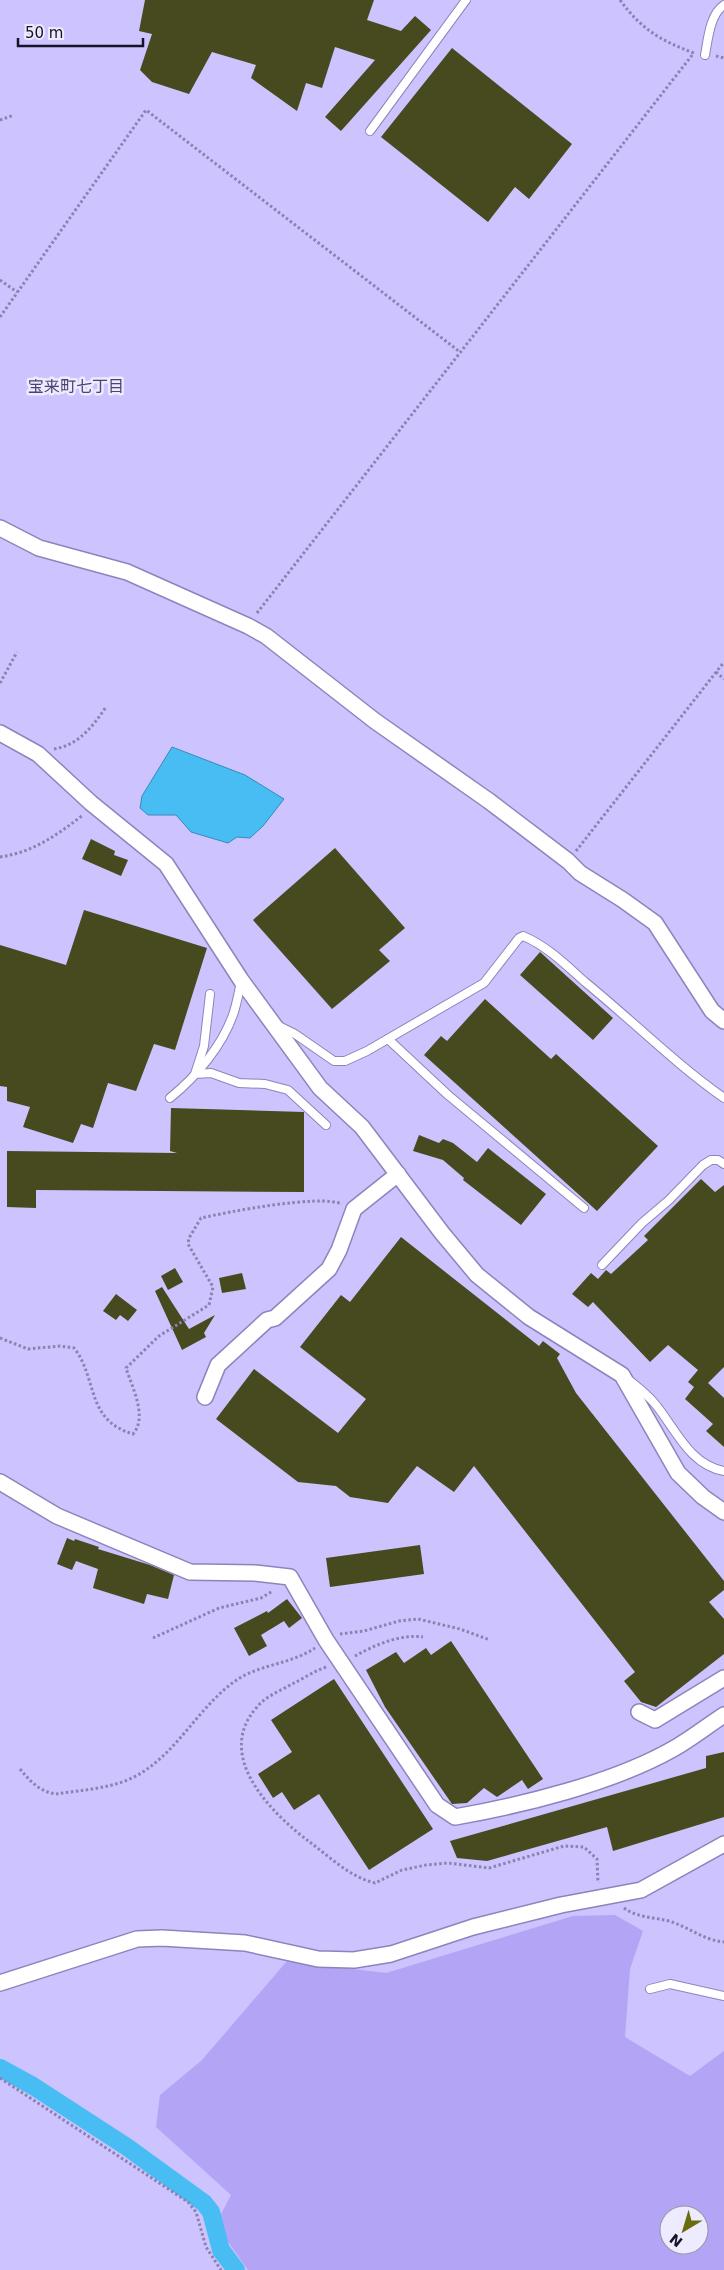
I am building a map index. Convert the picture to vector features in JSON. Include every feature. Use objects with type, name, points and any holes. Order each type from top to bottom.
[{"type":"street","points":[[0,528],[39,548],[127,572],[248,626],[266,636],[375,721],[489,801],[568,861],[580,873],[655,923],[712,1011],[724,1020]]},
{"type":"street","points":[[0,733],[37,753],[91,804],[166,864],[241,980],[320,1088],[362,1127],[442,1233],[477,1275],[529,1317],[622,1375],[678,1473],[703,1497],[724,1512]]},
{"type":"street","points":[[205,1397],[218,1365],[267,1320],[275,1318],[328,1270],[340,1250],[354,1209],[398,1174]]},
{"type":"street","points":[[0,1482],[57,1516],[190,1572],[255,1573],[290,1577],[324,1638],[438,1805],[455,1817],[490,1811],[620,1774],[673,1749],[724,1715]]},
{"type":"street","points":[[639,1712],[655,1720],[724,1678]]},
{"type":"street","points":[[0,1983],[137,1939],[162,1938],[245,1943],[318,1959],[354,1960],[391,1954],[473,1927],[561,1905],[641,1890],[724,1844]]},
{"type":"lane","points":[[370,131],[466,0]]},
{"type":"lane","points":[[705,55],[709,34],[718,9],[724,5]]},
{"type":"lane","points":[[271,1022],[294,1034],[334,1061],[345,1061],[388,1039],[484,983],[519,938],[523,936],[550,952],[606,999],[687,1072],[724,1098]]},
{"type":"lane","points":[[170,1098],[187,1084],[220,1042],[234,1012],[241,980]]},
{"type":"lane","points":[[195,1074],[204,1046],[210,994]]},
{"type":"lane","points":[[388,1039],[448,1095],[584,1208]]},
{"type":"lane","points":[[195,1074],[211,1073],[239,1083],[264,1084],[288,1090],[326,1125]]},
{"type":"lane","points":[[602,1265],[703,1165],[711,1160],[718,1160],[724,1164]]},
{"type":"lane","points":[[622,1375],[645,1393],[697,1459],[713,1469],[724,1471]]},
{"type":"lane","points":[[650,1989],[670,1984],[724,1996]]},
{"type":"path","points":[[620,0],[645,28],[665,42],[694,54],[724,58]]},
{"type":"path","points":[[248,626],[694,54]]},
{"type":"path","points":[[0,317],[146,110],[460,352]]},
{"type":"path","points":[[0,120],[14,116]]},
{"type":"path","points":[[0,280],[17,292]]},
{"type":"path","points":[[0,683],[16,652]]},
{"type":"path","points":[[568,861],[724,662]]},
{"type":"path","points":[[716,672],[724,679]]},
{"type":"path","points":[[37,753],[40,750],[58,748],[75,742],[96,721],[106,706]]},
{"type":"path","points":[[0,856],[29,850],[54,837],[86,812],[91,804]]},
{"type":"path","points":[[0,1338],[28,1349],[60,1346],[74,1348],[82,1359],[92,1395],[106,1418],[122,1430],[133,1434],[138,1428],[140,1412],[126,1368],[159,1336],[209,1305],[213,1295],[210,1279],[188,1244],[189,1238],[201,1218],[227,1212],[302,1201],[338,1202],[354,1209]]},
{"type":"path","points":[[153,1638],[219,1608],[261,1598],[280,1587],[290,1577]]},
{"type":"path","points":[[20,1769],[32,1783],[47,1793],[56,1794],[108,1786],[132,1778],[148,1769],[163,1756],[202,1711],[238,1680],[255,1670],[289,1662],[307,1653],[324,1638],[364,1631],[399,1621],[418,1620],[460,1629],[490,1640]]},
{"type":"path","points":[[0,2078],[188,2202],[196,2212],[206,2247],[221,2270]]},
{"type":"shaded area","points":[[615,1915],[643,1931],[630,1969],[625,2037],[690,2076],[724,2051],[724,2270],[248,2270],[226,2239],[220,2216],[231,2195],[156,2127],[160,2095],[202,2060],[287,1961],[386,1973],[573,1916]]},
{"type":"water","points":[[172,747],[245,775],[284,799],[263,826],[250,838],[237,837],[228,843],[191,832],[176,815],[148,815],[140,808],[142,796]]},
{"type":"building","points":[[145,0],[374,0],[367,20],[401,31],[415,16],[431,30],[341,131],[325,117],[375,60],[335,47],[322,88],[306,83],[297,111],[251,78],[256,65],[212,52],[189,94],[152,82],[140,70],[152,34],[139,31]]},
{"type":"building","points":[[452,48],[572,144],[529,199],[515,187],[488,222],[381,137]]},
{"type":"building","points":[[91,839],[115,851],[114,855],[128,860],[121,876],[82,859]]},
{"type":"building","points":[[335,848],[405,928],[379,950],[390,961],[332,1009],[253,920]]},
{"type":"building","points":[[84,910],[207,948],[175,1050],[154,1044],[136,1091],[108,1083],[93,1128],[81,1124],[73,1143],[23,1127],[30,1107],[7,1101],[7,1087],[0,1086],[0,945],[66,965]]},
{"type":"building","points":[[540,952],[613,1018],[593,1040],[520,975]]},
{"type":"building","points":[[485,999],[551,1059],[556,1054],[658,1146],[597,1211],[424,1055],[441,1036],[447,1041]]},
{"type":"building","points":[[171,1108],[304,1112],[304,1192],[36,1190],[36,1208],[7,1207],[7,1151],[177,1153],[170,1151]]},
{"type":"building","points":[[419,1135],[439,1143],[443,1139],[453,1143],[477,1162],[488,1148],[546,1194],[521,1225],[463,1180],[464,1178],[443,1160],[413,1151]]},
{"type":"building","points":[[701,1179],[715,1192],[724,1185],[724,1367],[708,1383],[724,1398],[724,1447],[706,1431],[713,1424],[685,1399],[694,1387],[688,1382],[698,1370],[668,1345],[650,1362],[593,1302],[588,1307],[572,1294],[591,1273],[598,1279],[606,1270],[611,1274],[648,1240],[644,1236]]},
{"type":"building","points":[[401,1237],[539,1346],[543,1341],[560,1354],[557,1358],[576,1393],[724,1581],[724,1590],[709,1602],[724,1619],[724,1654],[656,1707],[641,1702],[624,1681],[635,1672],[474,1466],[454,1492],[417,1466],[388,1503],[350,1497],[336,1486],[298,1482],[216,1419],[254,1369],[338,1433],[366,1399],[300,1347],[341,1295],[350,1302]]},
{"type":"building","points":[[175,1268],[183,1282],[168,1290],[161,1276]]},
{"type":"building","points":[[242,1273],[246,1289],[222,1293],[219,1278]]},
{"type":"building","points":[[162,1287],[189,1329],[215,1315],[204,1333],[206,1337],[182,1350],[155,1291]]},
{"type":"building","points":[[116,1294],[137,1310],[128,1321],[120,1315],[116,1320],[103,1311]]},
{"type":"building","points":[[67,1538],[99,1547],[98,1549],[150,1565],[174,1575],[168,1599],[147,1594],[144,1604],[93,1588],[98,1569],[76,1561],[72,1570],[57,1564]]},
{"type":"building","points":[[420,1545],[424,1574],[330,1587],[326,1558]]},
{"type":"building","points":[[287,1599],[302,1618],[289,1628],[284,1621],[261,1635],[267,1646],[249,1656],[234,1628],[267,1611],[268,1613]]},
{"type":"building","points":[[451,1641],[543,1779],[528,1789],[522,1780],[497,1797],[484,1788],[467,1803],[452,1804],[385,1707],[366,1670],[396,1652],[404,1663],[426,1648],[431,1655]]},
{"type":"building","points":[[334,1679],[433,1829],[369,1870],[319,1794],[294,1810],[282,1792],[273,1798],[258,1774],[292,1752],[271,1720]]},
{"type":"building","points":[[724,1752],[724,1817],[613,1851],[607,1827],[487,1861],[457,1858],[450,1841],[706,1768],[706,1756]]},
{"type":"waterway","points":[[0,2068],[33,2086],[127,2147],[204,2203],[211,2212],[221,2250],[236,2270]]},
{"type":"district","name":"宝来町七丁目","points":[[76,386]]}]
